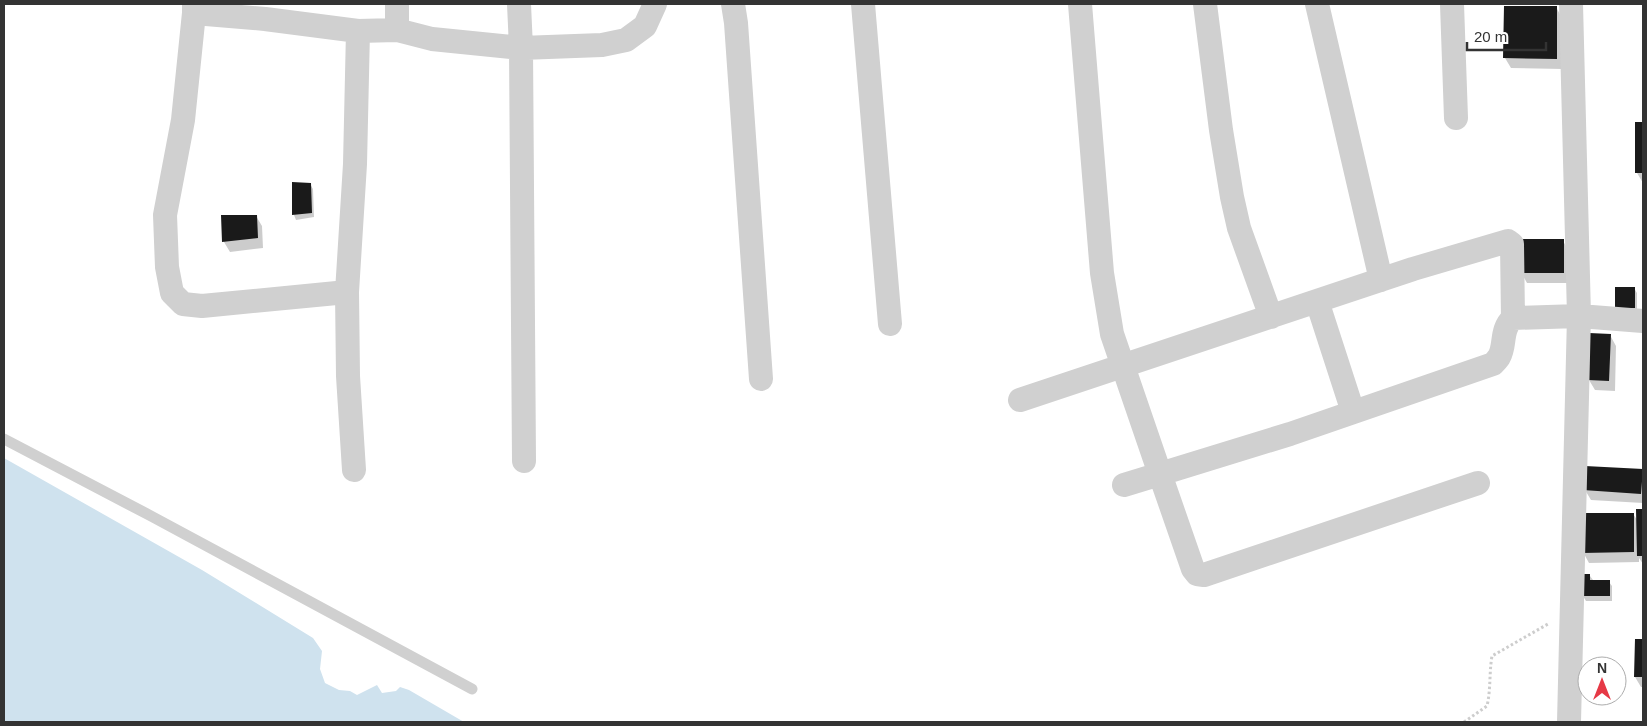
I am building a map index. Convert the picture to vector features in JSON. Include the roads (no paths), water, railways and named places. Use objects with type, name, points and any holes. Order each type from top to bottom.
[{"type":"street","points":[[397,4],[397,30]]},
{"type":"street","points":[[519,4],[521,48],[524,461]]},
{"type":"street","points":[[347,292],[202,306],[183,304],[172,293],[167,267],[165,215],[183,120],[194,8],[358,31],[397,30],[432,39],[521,48],[602,45],[626,40],[645,26],[655,4]]},
{"type":"street","points":[[733,4],[736,24],[761,379]]},
{"type":"street","points":[[863,4],[890,324]]},
{"type":"street","points":[[1080,4],[1102,273],[1112,334],[1193,569],[1197,574],[1204,575],[1478,483]]},
{"type":"street","points":[[1205,4],[1232,197],[1239,228],[1271,317]]},
{"type":"street","points":[[1317,4],[1381,280]]},
{"type":"street","points":[[1452,4],[1456,118]]},
{"type":"street","points":[[1569,722],[1579,316],[1571,4]]},
{"type":"street","points":[[354,470],[348,376],[347,292],[355,164],[358,31]]},
{"type":"street","points":[[1020,400],[1413,269],[1508,241],[1512,244],[1513,318]]},
{"type":"street","points":[[1317,302],[1353,412]]},
{"type":"street","points":[[1124,485],[1290,434],[1493,364],[1500,356],[1508,322],[1513,318],[1579,316],[1643,321]]},
{"type":"lane","points":[[4,439],[472,689]]},
{"type":"water","points":[[4,458],[202,570],[313,638],[322,651],[320,669],[325,683],[339,690],[350,691],[357,695],[377,685],[382,693],[396,691],[400,687],[409,690],[464,722],[4,722]]}]
